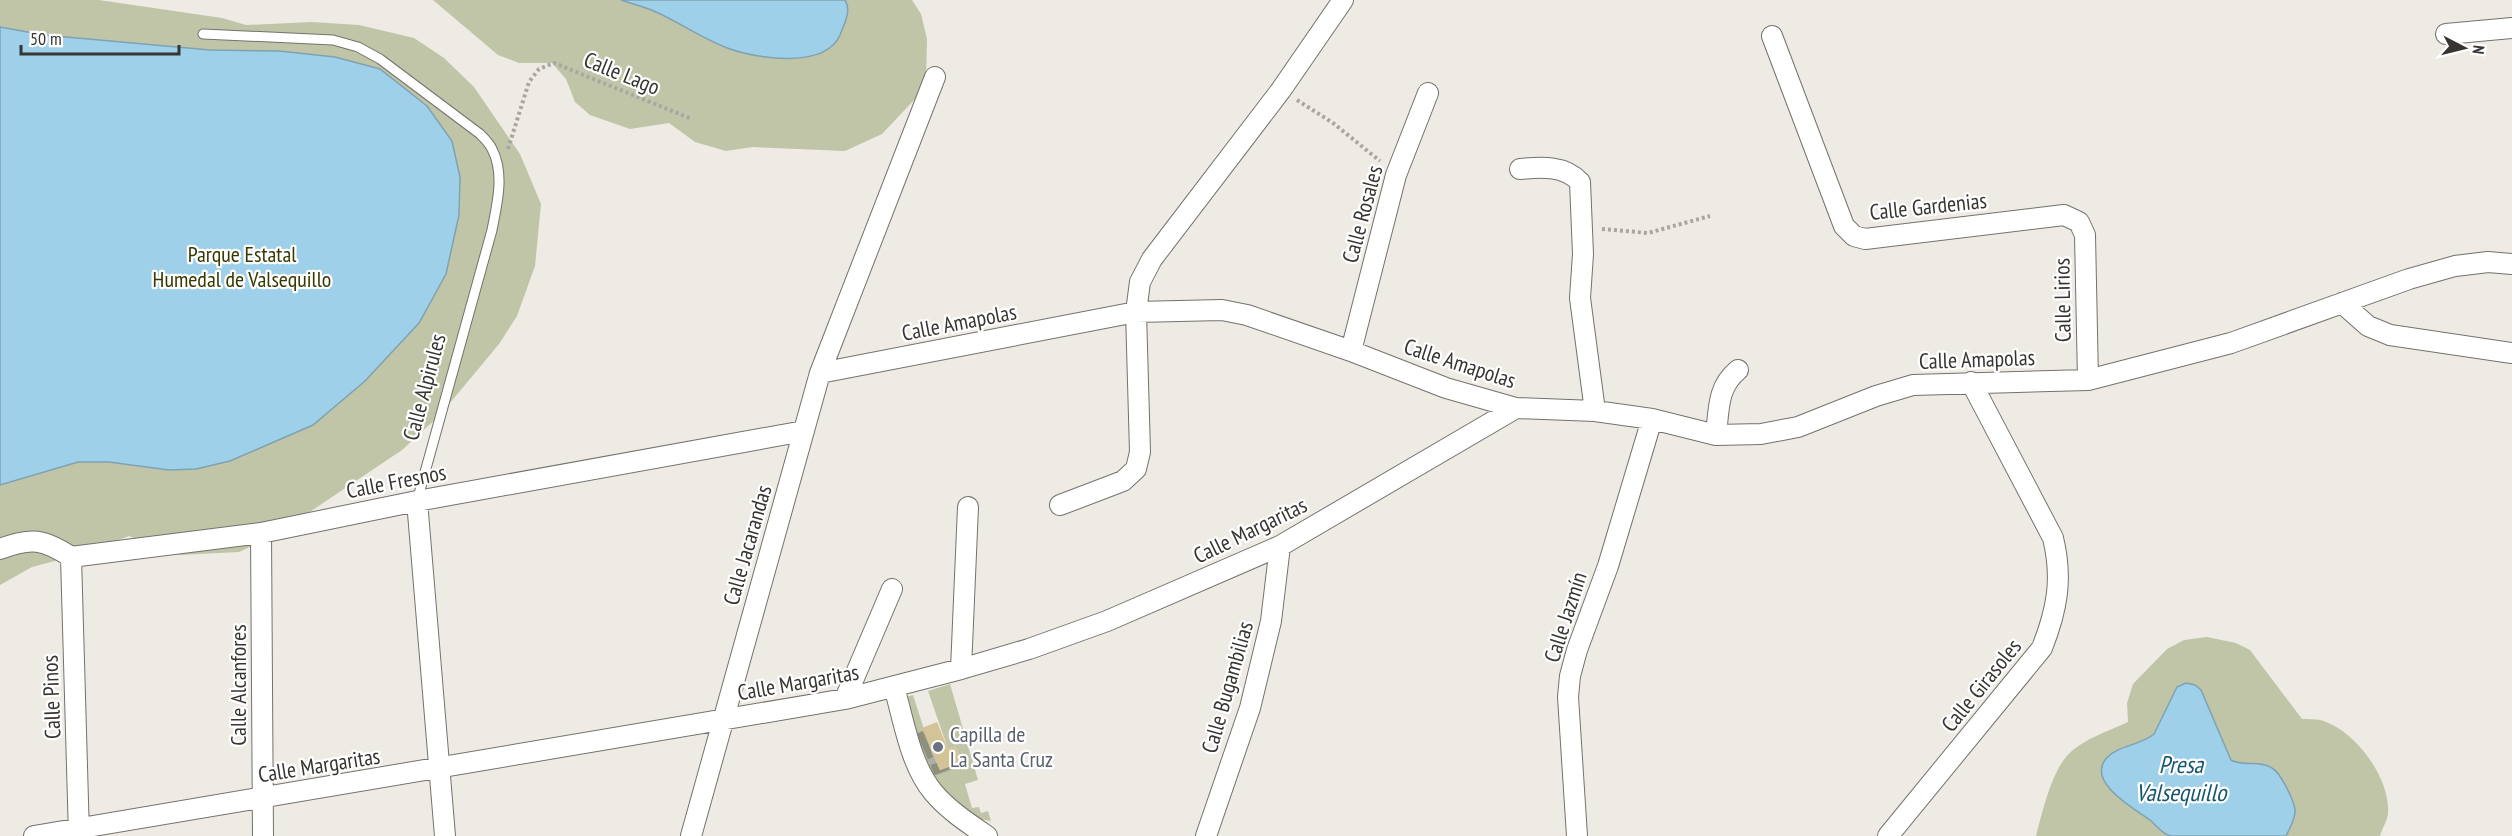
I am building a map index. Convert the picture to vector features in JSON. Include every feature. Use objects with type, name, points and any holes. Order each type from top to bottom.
[{"type":"street","points":[[1060,505],[1124,481],[1136,469],[1140,452],[1136,312],[1140,282],[1152,259],[1281,90],[1343,0]]},
{"type":"street","points":[[2446,34],[2512,28]]},
{"type":"street","name":"Calle Gardenias","points":[[1772,36],[1844,225],[1854,236],[1865,239],[2064,215],[2079,222]]},
{"type":"street","name":"Calle Jacarandas","points":[[691,836],[820,373],[935,77]]},
{"type":"street","name":"Calle Rosales","points":[[1351,351],[1396,175],[1428,93]]},
{"type":"street","points":[[1520,169],[1543,166],[1558,169],[1574,175],[1580,182],[1583,228],[1580,298],[1595,411]]},
{"type":"street","name":"Calle Lirios","points":[[2079,222],[2085,235],[2088,380]]},
{"type":"street","name":"Calle Amapolas","points":[[820,373],[1136,312],[1222,310],[1247,315],[1446,387],[1516,408],[1595,411],[1652,420],[1716,435],[1761,434],[1798,427],[1876,396],[1913,385],[2088,380],[2230,343],[2409,279],[2455,266],[2488,262],[2512,264]]},
{"type":"street","points":[[2342,303],[2368,326],[2390,334],[2512,353]]},
{"type":"street","points":[[1716,435],[1721,391],[1729,377],[1738,370]]},
{"type":"street","name":"Calle Girasoles","points":[[1888,836],[2042,648],[2051,624],[2058,593],[2059,561],[2053,538],[1971,382]]},
{"type":"street","name":"Calle Margaritas","points":[[34,836],[79,832],[846,699],[961,669],[1029,649],[1107,621],[1280,546],[1516,408]]},
{"type":"street","name":"Calle Jazmín","points":[[1577,836],[1568,697],[1570,676],[1608,566],[1652,420]]},
{"type":"street","name":"Calle Fresnos","points":[[71,557],[261,533],[417,501],[804,431]]},
{"type":"street","name":"Calle Alpirules","points":[[417,501],[445,836]]},
{"type":"street","points":[[961,669],[968,507]]},
{"type":"street","name":"Calle Alcanfores","points":[[261,533],[263,836]]},
{"type":"street","points":[[0,549],[33,541],[51,544],[71,557]]},
{"type":"street","name":"Calle Bugambilias","points":[[1206,836],[1251,708],[1271,621],[1280,546]]},
{"type":"street","name":"Calle Pinos","points":[[71,557],[79,832]]},
{"type":"street","points":[[846,699],[892,589]]},
{"type":"street","points":[[894,687],[918,765],[932,791],[958,816],[987,836]]},
{"type":"lane","points":[[203,34],[333,40],[358,47],[380,59],[480,134],[492,149],[499,176]]},
{"type":"lane","name":"Calle Alpirules","points":[[417,501],[492,230],[499,176]]},
{"type":"path","name":"Calle Lago","points":[[499,176],[529,82],[539,69],[554,63],[692,119]]},
{"type":"path","points":[[1281,90],[1333,123],[1396,175]]},
{"type":"path","points":[[1583,228],[1648,233],[1710,216]]},
{"type":"green space","name":"Parque Estatal Humedal de Valsequillo","points":[[0,0],[99,0],[222,18],[246,25],[311,22],[359,25],[414,38],[444,58],[474,87],[520,154],[541,204],[535,266],[517,316],[499,344],[440,415],[402,450],[274,536],[239,552],[180,555],[129,536],[85,553],[32,567],[0,585]]},
{"type":"green space","points":[[433,0],[912,0],[921,14],[927,39],[926,81],[916,98],[882,134],[845,151],[753,147],[726,151],[695,142],[669,123],[630,129],[590,115],[575,102],[566,79],[552,63],[519,63],[498,55]]},
{"type":"green space","points":[[2207,637],[2236,643],[2250,650],[2302,719],[2320,720],[2333,725],[2358,744],[2377,771],[2384,786],[2388,814],[2380,836],[2036,836],[2051,784],[2066,757],[2087,741],[2128,722],[2127,703],[2133,684],[2167,649],[2184,640]]},
{"type":"green space","points":[[950,684],[978,780],[965,784],[972,808],[979,807],[981,813],[988,811],[991,821],[960,816],[917,760],[899,699],[913,695],[933,757],[928,759],[930,765],[937,763],[940,770],[953,765],[955,769],[962,765],[955,746],[948,749],[928,691]]},
{"type":"water","points":[[621,0],[845,0],[848,13],[840,35],[832,46],[821,53],[790,59],[757,56],[730,49],[656,12]]},
{"type":"water","name":"Parque Estatal Humedal de Valsequillo","points":[[0,27],[44,35],[210,50],[279,51],[335,57],[380,69],[427,106],[452,141],[460,177],[459,215],[446,274],[419,323],[365,381],[313,425],[230,461],[196,469],[169,470],[109,462],[78,462],[0,485]]},
{"type":"water","name":"Presa Valsequillo","points":[[2186,683],[2195,685],[2201,690],[2231,760],[2272,768],[2283,781],[2295,809],[2294,819],[2286,836],[2171,836],[2162,832],[2108,786],[2101,769],[2105,760],[2115,751],[2154,734],[2177,687]]},
{"type":"building","name":"Capilla de La Santa Cruz","points":[[937,722],[948,749],[955,746],[961,762],[940,770],[922,728]]},
{"type":"place","name":"Capilla de La Santa Cruz","points":[[938,747]]}]
